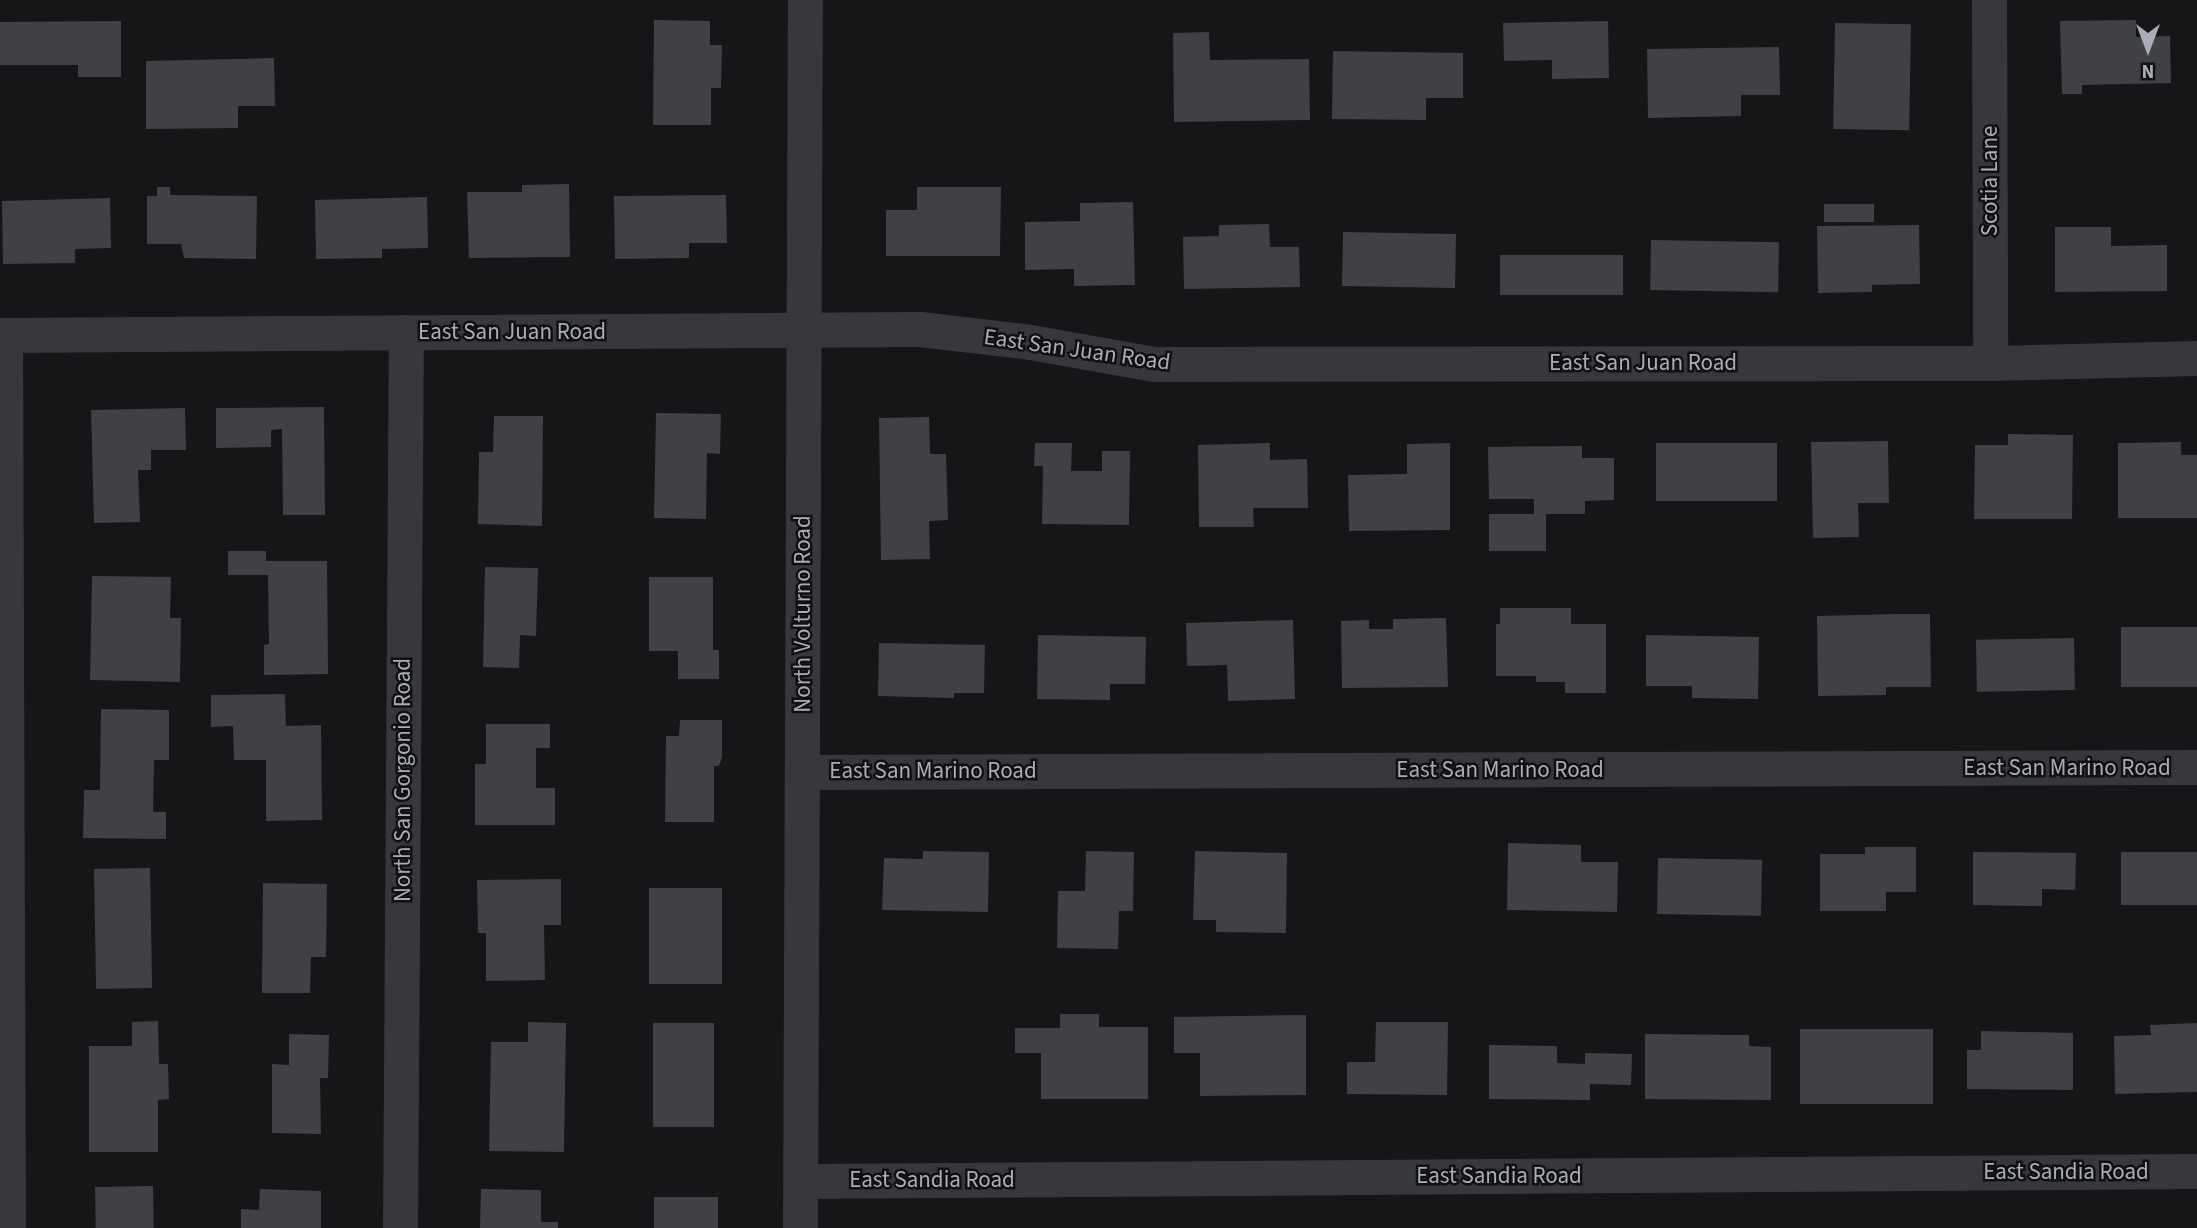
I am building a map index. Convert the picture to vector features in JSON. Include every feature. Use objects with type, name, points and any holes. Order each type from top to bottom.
[{"type":"street","name":"North Volturno Road","points":[[800,1228],[806,0]]},
{"type":"street","name":"Scotia Lane","points":[[1989,0],[1990,363]]},
{"type":"street","name":"East San Juan Road","points":[[3,335],[920,329],[1030,342],[1154,364],[1990,363],[2197,358]]},
{"type":"street","name":"North San Gorgonio Road","points":[[400,1228],[406,332]]},
{"type":"street","points":[[3,335],[8,1228]]},
{"type":"street","name":"East San Marino Road","points":[[803,772],[2197,767]]},
{"type":"street","name":"East Sandia Road","points":[[801,1181],[2197,1171]]},
{"type":"building","points":[[654,20],[710,21],[710,45],[722,45],[721,88],[711,88],[711,125],[653,125]]},
{"type":"building","points":[[2136,20],[2136,37],[2170,36],[2171,83],[2082,85],[2082,94],[2062,94],[2060,21]]},
{"type":"building","points":[[121,21],[121,77],[78,77],[78,65],[0,65],[0,22]]},
{"type":"building","points":[[1608,21],[1609,78],[1552,79],[1552,60],[1504,61],[1503,23]]},
{"type":"building","points":[[1835,23],[1911,24],[1909,130],[1833,129]]},
{"type":"building","points":[[1209,32],[1210,60],[1309,59],[1310,120],[1174,122],[1173,33]]},
{"type":"building","points":[[1779,47],[1780,95],[1741,95],[1741,116],[1648,118],[1647,49]]},
{"type":"building","points":[[1333,51],[1463,53],[1463,98],[1426,98],[1426,120],[1332,119]]},
{"type":"building","points":[[274,58],[275,106],[238,106],[238,128],[146,129],[146,61]]},
{"type":"building","points":[[569,184],[570,257],[469,258],[467,192],[522,192],[522,185]]},
{"type":"building","points":[[157,187],[170,187],[170,195],[257,196],[256,259],[184,258],[181,244],[147,244],[147,196],[157,196]]},
{"type":"building","points":[[917,187],[1001,187],[1000,256],[886,256],[886,210],[917,210]]},
{"type":"building","points":[[726,195],[727,243],[689,243],[689,258],[615,259],[614,196]]},
{"type":"building","points":[[427,197],[428,248],[382,249],[382,258],[316,259],[315,200]]},
{"type":"building","points":[[110,198],[111,248],[75,249],[75,263],[3,264],[2,201]]},
{"type":"building","points":[[1133,202],[1135,285],[1074,286],[1074,269],[1025,270],[1025,222],[1080,221],[1080,203]]},
{"type":"building","points":[[1824,204],[1874,204],[1874,222],[1824,222]]},
{"type":"building","points":[[1269,224],[1270,247],[1299,247],[1300,287],[1184,289],[1183,237],[1219,236],[1219,225]]},
{"type":"building","points":[[1919,225],[1920,284],[1872,285],[1872,292],[1818,293],[1817,226]]},
{"type":"building","points":[[2055,227],[2111,227],[2111,246],[2167,245],[2167,291],[2055,292]]},
{"type":"building","points":[[1343,232],[1456,234],[1455,288],[1342,286]]},
{"type":"building","points":[[1651,240],[1779,242],[1778,292],[1650,290]]},
{"type":"building","points":[[1500,255],[1623,255],[1623,295],[1500,295]]},
{"type":"building","points":[[324,407],[325,515],[283,515],[282,429],[271,430],[271,447],[216,448],[216,408]]},
{"type":"building","points":[[185,408],[186,450],[151,450],[151,470],[138,470],[140,522],[94,523],[91,410]]},
{"type":"building","points":[[656,413],[721,414],[720,454],[707,453],[706,519],[654,518]]},
{"type":"building","points":[[494,416],[543,416],[542,526],[478,524],[479,452],[493,452]]},
{"type":"building","points":[[929,417],[930,454],[946,454],[948,520],[929,521],[930,559],[881,560],[879,418]]},
{"type":"building","points":[[2008,434],[2073,435],[2072,519],[1974,519],[1975,445],[2008,445]]},
{"type":"building","points":[[1888,441],[1889,503],[1858,503],[1859,537],[1813,538],[1811,442]]},
{"type":"building","points":[[2181,442],[2181,455],[2197,455],[2197,518],[2118,518],[2118,443]]},
{"type":"building","points":[[1035,443],[1072,443],[1071,471],[1102,471],[1102,451],[1130,451],[1129,525],[1042,524],[1043,466],[1034,466]]},
{"type":"building","points":[[1270,443],[1270,460],[1307,459],[1308,508],[1253,508],[1254,527],[1199,527],[1198,445]]},
{"type":"building","points":[[1450,443],[1450,530],[1349,531],[1348,475],[1407,474],[1407,444]]},
{"type":"building","points":[[1656,443],[1777,443],[1777,501],[1656,501]]},
{"type":"building","points":[[1582,446],[1582,458],[1614,458],[1614,500],[1585,501],[1585,514],[1546,514],[1546,551],[1489,551],[1489,514],[1534,514],[1534,499],[1489,499],[1488,447]]},
{"type":"building","points":[[228,551],[266,551],[266,561],[327,561],[328,674],[264,675],[264,645],[269,644],[268,575],[228,575]]},
{"type":"building","points":[[485,567],[538,568],[536,636],[520,635],[519,668],[483,667]]},
{"type":"building","points":[[92,576],[171,577],[170,618],[181,618],[180,682],[90,680]]},
{"type":"building","points":[[649,577],[713,577],[713,650],[719,650],[719,679],[678,679],[678,651],[649,651]]},
{"type":"building","points":[[1500,608],[1571,608],[1571,624],[1606,624],[1606,693],[1565,693],[1565,682],[1536,682],[1536,676],[1496,676],[1496,624],[1500,624]]},
{"type":"building","points":[[1930,614],[1931,687],[1886,687],[1886,695],[1818,696],[1817,616]]},
{"type":"building","points":[[1446,618],[1448,687],[1342,688],[1341,621],[1369,620],[1369,629],[1393,629],[1393,619]]},
{"type":"building","points":[[1293,620],[1295,699],[1228,701],[1227,665],[1187,666],[1186,623]]},
{"type":"building","points":[[2121,627],[2197,627],[2197,687],[2121,687]]},
{"type":"building","points":[[1038,635],[1146,637],[1145,684],[1110,684],[1110,700],[1037,699]]},
{"type":"building","points":[[1646,635],[1759,637],[1758,699],[1692,698],[1692,686],[1646,686]]},
{"type":"building","points":[[2074,638],[2075,690],[1977,692],[1976,640]]},
{"type":"building","points":[[879,643],[985,645],[984,693],[954,693],[954,698],[878,696]]},
{"type":"building","points":[[285,694],[286,726],[321,725],[322,820],[266,821],[266,760],[234,760],[233,726],[211,727],[211,695]]},
{"type":"building","points":[[101,709],[169,710],[169,760],[154,760],[153,812],[166,812],[166,839],[83,838],[84,790],[100,790]]},
{"type":"building","points":[[680,720],[722,720],[722,757],[719,766],[714,766],[714,822],[665,822],[666,736],[679,736]]},
{"type":"building","points":[[486,724],[550,724],[550,748],[536,748],[536,788],[555,788],[555,825],[475,825],[475,764],[486,764]]},
{"type":"building","points":[[1508,843],[1581,845],[1581,862],[1618,862],[1617,912],[1507,910]]},
{"type":"building","points":[[1865,847],[1916,847],[1916,892],[1886,892],[1886,911],[1820,911],[1820,854],[1865,854]]},
{"type":"building","points":[[923,851],[989,852],[988,912],[882,910],[884,858],[923,859]]},
{"type":"building","points":[[1086,851],[1134,852],[1133,911],[1119,911],[1118,949],[1057,948],[1058,891],[1085,891]]},
{"type":"building","points":[[1195,851],[1287,853],[1286,933],[1216,932],[1216,920],[1193,920]]},
{"type":"building","points":[[1973,852],[2076,853],[2075,890],[2042,889],[2042,906],[1973,905]]},
{"type":"building","points":[[2121,852],[2197,852],[2197,905],[2121,905]]},
{"type":"building","points":[[1658,858],[1762,860],[1761,916],[1657,914]]},
{"type":"building","points":[[150,868],[152,988],[96,989],[94,869]]},
{"type":"building","points":[[561,879],[561,925],[544,925],[545,980],[486,981],[486,933],[478,933],[477,880]]},
{"type":"building","points":[[263,883],[327,884],[326,957],[311,957],[310,993],[262,993]]},
{"type":"building","points":[[649,888],[722,888],[722,984],[649,984]]},
{"type":"building","points":[[1060,1014],[1099,1014],[1099,1027],[1148,1027],[1148,1099],[1041,1099],[1041,1053],[1015,1053],[1015,1028],[1060,1028]]},
{"type":"building","points":[[1306,1015],[1306,1095],[1200,1096],[1200,1053],[1174,1053],[1174,1017]]},
{"type":"building","points":[[158,1021],[159,1064],[168,1064],[169,1099],[158,1100],[158,1152],[89,1152],[89,1046],[132,1046],[132,1022]]},
{"type":"building","points":[[528,1022],[566,1023],[564,1152],[489,1151],[491,1042],[528,1042]]},
{"type":"building","points":[[1376,1022],[1448,1022],[1447,1095],[1347,1094],[1347,1062],[1375,1062]]},
{"type":"building","points":[[653,1023],[714,1023],[714,1127],[653,1127]]},
{"type":"building","points":[[2197,1023],[2197,1092],[2115,1094],[2114,1036],[2151,1035],[2150,1025]]},
{"type":"building","points":[[1800,1029],[1933,1029],[1933,1104],[1800,1104]]},
{"type":"building","points":[[1981,1031],[2073,1033],[2073,1090],[1967,1089],[1967,1050],[1981,1050]]},
{"type":"building","points":[[289,1034],[329,1035],[328,1078],[320,1078],[321,1134],[272,1133],[272,1064],[289,1065]]},
{"type":"building","points":[[1645,1034],[1749,1035],[1749,1046],[1771,1047],[1771,1100],[1645,1099]]},
{"type":"building","points":[[1489,1045],[1557,1046],[1557,1063],[1585,1064],[1585,1053],[1632,1054],[1631,1085],[1590,1084],[1590,1100],[1489,1099]]},
{"type":"building","points":[[153,1186],[154,1228],[96,1228],[95,1187]]},
{"type":"building","points":[[260,1189],[321,1191],[321,1228],[241,1228],[241,1209],[259,1210]]},
{"type":"building","points":[[481,1189],[541,1190],[541,1222],[558,1222],[558,1228],[480,1228]]},
{"type":"building","points":[[654,1197],[718,1197],[718,1228],[654,1228]]}]
